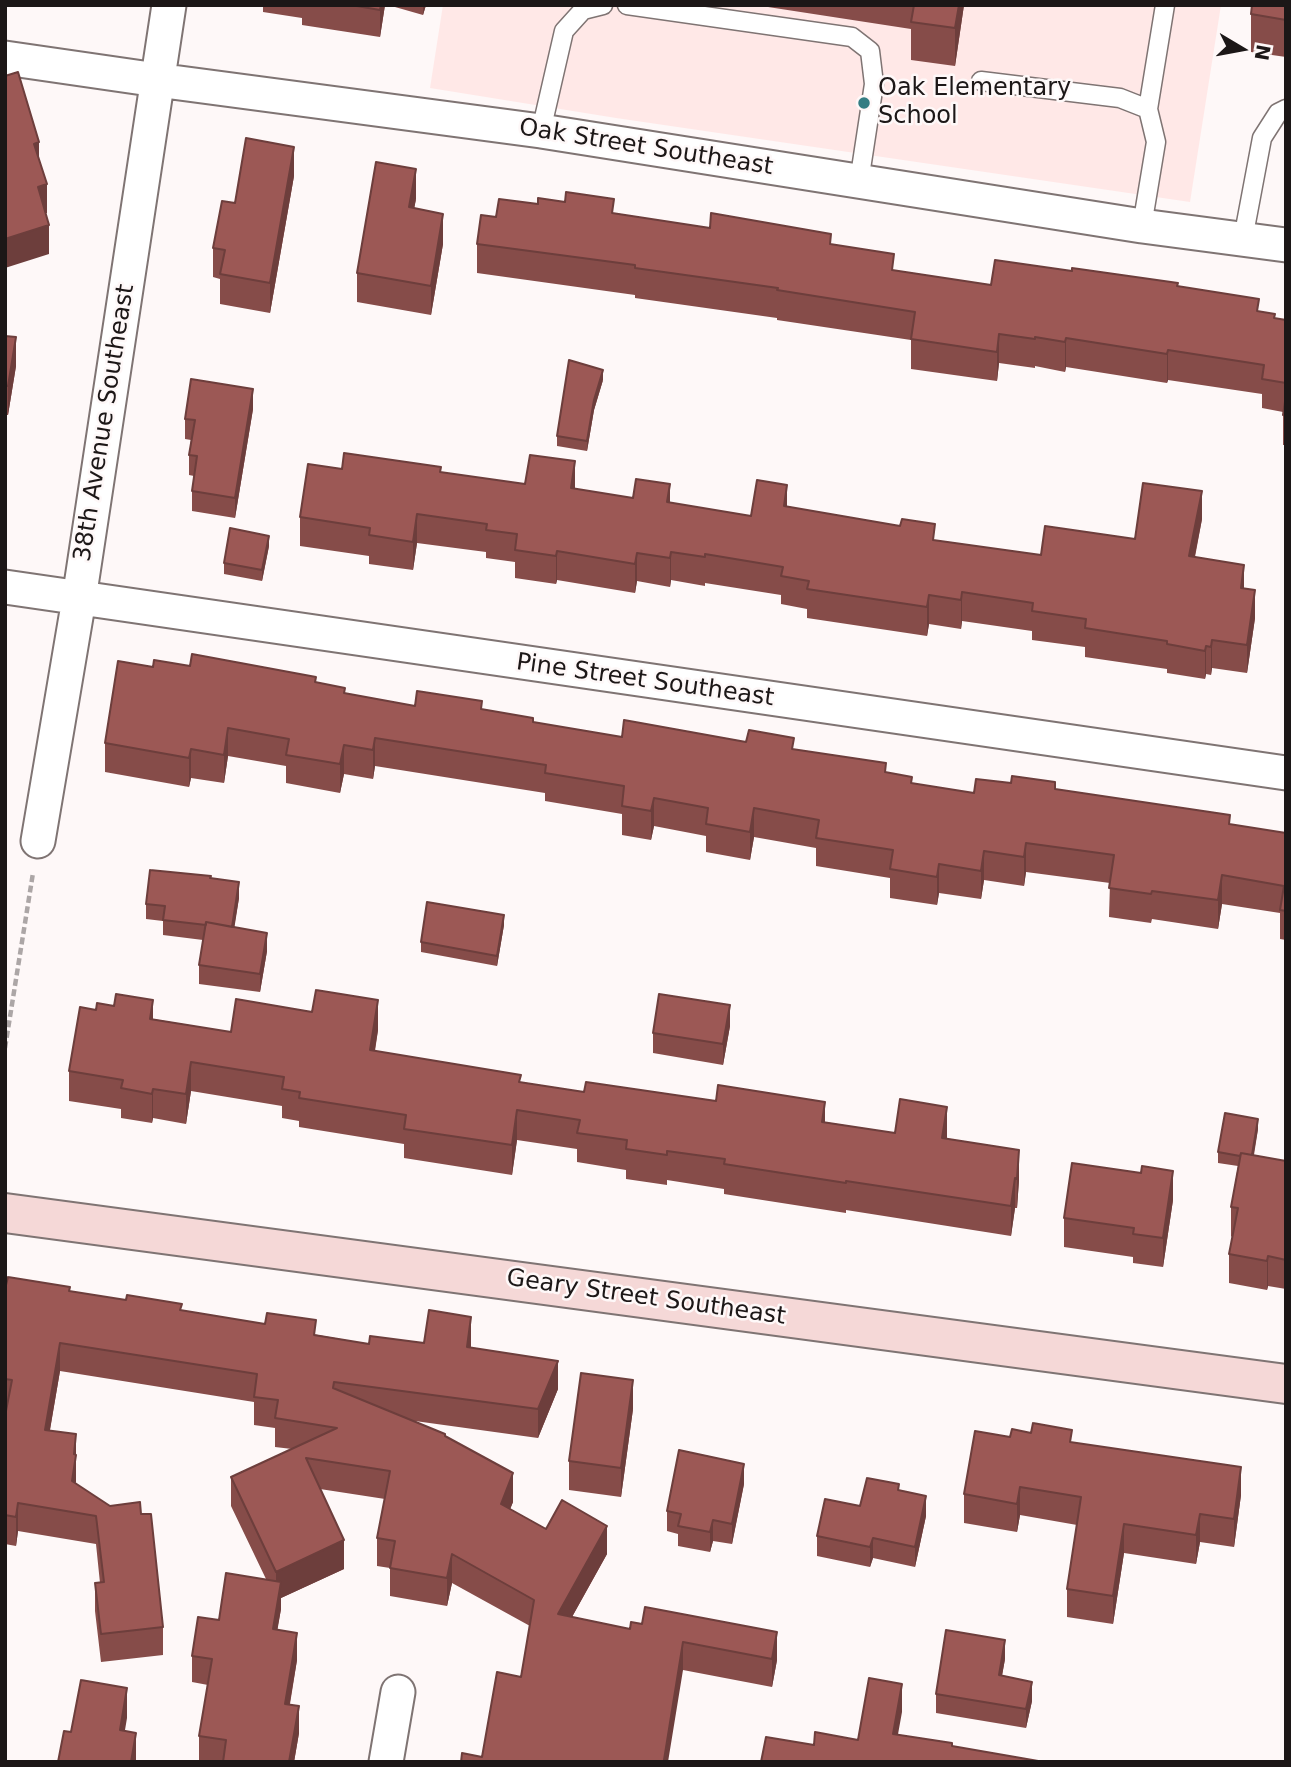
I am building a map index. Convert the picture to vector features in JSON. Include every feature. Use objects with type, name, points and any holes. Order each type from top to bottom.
[{"type":"street","name":"38th Avenue Southeast","points":[[38,841],[79,599],[169,5]]},
{"type":"street","name":"Oak Street Southeast","points":[[5,58],[541,131],[1142,226],[1286,245]]},
{"type":"street","name":"Pine Street Southeast","points":[[5,587],[1286,773]]},
{"type":"street","name":"Geary Street Southeast","points":[[5,1213],[1286,1384]]},
{"type":"street","points":[[386,1762],[398,1692]]},
{"type":"lane","points":[[541,131],[564,31],[583,10],[603,5]]},
{"type":"lane","points":[[627,5],[852,37],[870,51],[874,84],[859,182]]},
{"type":"lane","points":[[1142,226],[1156,142],[1148,109],[1165,5]]},
{"type":"lane","points":[[981,81],[1120,97],[1148,109]]},
{"type":"lane","points":[[1243,239],[1262,138],[1278,113],[1286,109]]},
{"type":"path","points":[[5,1048],[38,841]]},
{"type":"shaded area","name":"Oak Elementary School","points":[[443,5],[1221,5],[1190,202],[430,88]]},
{"type":"building","points":[[351,5],[381,5],[380,10]]},
{"type":"building","points":[[914,5],[959,5],[955,28],[911,22]]},
{"type":"building","points":[[1252,5],[1286,5],[1286,20],[1251,14]]},
{"type":"building","points":[[18,72],[39,142],[34,144],[47,184],[38,187],[49,225],[5,239],[5,76]]},
{"type":"building","points":[[246,138],[294,147],[270,283],[220,274],[225,250],[213,248],[222,201],[235,203]]},
{"type":"building","points":[[376,162],[416,169],[409,207],[443,214],[431,286],[357,273]]},
{"type":"building","points":[[566,192],[614,199],[612,213],[710,228],[711,213],[831,234],[830,244],[894,254],[892,270],[991,285],[995,260],[1178,283],[1177,286],[1259,299],[1257,311],[1275,314],[1274,318],[1286,320],[1286,383],[1262,379],[1264,365],[1168,350],[1167,354],[1066,338],[1065,342],[999,334],[997,352],[911,339],[915,312],[777,290],[778,288],[635,268],[635,265],[477,244],[481,215],[496,217],[499,199],[538,204],[538,198],[565,202]]},
{"type":"building","points":[[5,336],[16,337],[8,386],[5,386]]},
{"type":"building","points":[[569,360],[603,370],[594,400],[587,441],[557,436]]},
{"type":"building","points":[[191,379],[253,389],[235,498],[192,491],[197,456],[189,455],[195,420],[185,419]]},
{"type":"building","points":[[1286,395],[1286,416],[1283,415]]},
{"type":"building","points":[[344,453],[441,467],[440,472],[525,484],[530,455],[575,461],[571,488],[633,498],[636,479],[670,484],[667,502],[751,516],[757,480],[787,485],[784,506],[900,526],[902,519],[935,524],[933,540],[1041,555],[1045,526],[1135,539],[1143,483],[1202,491],[1189,556],[1244,565],[1241,588],[1255,590],[1247,645],[1212,640],[1211,647],[1206,646],[1205,651],[1167,644],[1167,641],[1085,628],[1086,619],[1032,611],[1033,603],[962,592],[961,600],[929,595],[927,607],[807,589],[809,581],[781,576],[783,567],[705,554],[705,557],[671,552],[670,558],[637,553],[635,564],[557,551],[556,556],[515,550],[517,534],[486,530],[487,524],[417,514],[413,542],[369,535],[370,528],[300,517],[308,464],[342,469]]},
{"type":"building","points":[[230,528],[269,536],[262,570],[224,563]]},
{"type":"building","points":[[192,654],[316,677],[315,682],[345,688],[344,693],[415,706],[417,691],[482,701],[481,709],[533,718],[533,722],[622,737],[624,720],[746,742],[749,730],[794,738],[792,749],[886,763],[885,772],[912,777],[911,783],[974,793],[976,779],[1011,783],[1012,776],[1055,782],[1055,789],[1230,815],[1229,824],[1286,833],[1286,911],[1280,910],[1284,886],[1222,875],[1218,900],[1109,888],[1114,855],[1026,843],[1024,857],[984,851],[981,871],[939,864],[937,877],[890,869],[893,850],[816,838],[819,820],[754,808],[750,832],[706,824],[708,808],[654,798],[651,811],[622,806],[624,786],[545,773],[546,765],[375,738],[373,750],[344,745],[340,764],[286,755],[289,739],[228,728],[224,755],[191,749],[189,758],[105,743],[118,661],[153,667],[154,660],[190,666]]},
{"type":"building","points":[[150,870],[211,876],[210,878],[239,882],[232,927],[206,922],[206,925],[163,920],[165,906],[146,904]]},
{"type":"building","points":[[427,902],[504,915],[497,956],[421,942]]},
{"type":"building","points":[[206,922],[267,933],[260,974],[199,965]]},
{"type":"building","points":[[316,990],[378,1000],[370,1050],[521,1075],[519,1082],[584,1092],[586,1082],[716,1101],[718,1085],[825,1102],[822,1122],[895,1133],[900,1099],[947,1107],[942,1138],[1019,1150],[1017,1179],[1015,1178],[1011,1206],[724,1164],[725,1159],[667,1151],[667,1155],[626,1149],[627,1140],[577,1133],[580,1120],[517,1110],[512,1145],[404,1129],[406,1115],[299,1098],[300,1092],[282,1089],[284,1077],[191,1062],[186,1094],[153,1089],[152,1094],[121,1088],[123,1080],[69,1071],[80,1007],[96,1010],[97,1003],[114,1006],[116,994],[153,1000],[150,1019],[231,1032],[236,999],[312,1012]]},
{"type":"building","points":[[659,994],[730,1005],[723,1044],[653,1033]]},
{"type":"building","points":[[1225,1113],[1258,1119],[1252,1155],[1218,1152]]},
{"type":"building","points":[[1241,1153],[1286,1161],[1286,1260],[1268,1256],[1267,1261],[1229,1254],[1238,1208],[1231,1207]]},
{"type":"building","points":[[1072,1163],[1141,1173],[1142,1166],[1173,1171],[1163,1238],[1133,1234],[1134,1228],[1064,1218]]},
{"type":"building","points":[[8,1277],[126,1300],[127,1295],[182,1304],[180,1310],[265,1324],[267,1313],[316,1320],[314,1335],[369,1344],[370,1336],[424,1343],[429,1310],[471,1317],[467,1347],[558,1361],[538,1409],[334,1382],[333,1388],[445,1434],[513,1473],[501,1504],[546,1529],[562,1500],[607,1526],[558,1614],[630,1629],[631,1622],[642,1624],[645,1607],[777,1632],[772,1659],[683,1642],[664,1760],[671,1762],[461,1762],[462,1753],[482,1757],[497,1672],[521,1677],[534,1600],[452,1554],[447,1578],[390,1568],[395,1541],[377,1538],[390,1471],[306,1458],[344,1540],[276,1572],[231,1477],[337,1428],[275,1418],[278,1400],[254,1397],[257,1374],[60,1343],[45,1430],[76,1434],[72,1481],[110,1506],[140,1502],[141,1514],[151,1514],[163,1627],[101,1634],[95,1583],[104,1582],[96,1516],[18,1503],[16,1517],[5,1515],[5,1416],[12,1380],[5,1379],[5,1289]]},
{"type":"building","points":[[581,1373],[633,1380],[621,1468],[569,1461]]},
{"type":"building","points":[[1033,1423],[1072,1430],[1070,1442],[1241,1467],[1234,1519],[1200,1514],[1196,1535],[1124,1524],[1113,1596],[1067,1589],[1081,1497],[1020,1487],[1017,1504],[964,1494],[975,1431],[1010,1437],[1012,1429],[1031,1433]]},
{"type":"building","points":[[679,1450],[744,1464],[732,1524],[713,1520],[710,1532],[678,1526],[681,1514],[667,1511]]},
{"type":"building","points":[[867,1478],[899,1484],[898,1490],[926,1496],[915,1547],[873,1538],[870,1547],[817,1536],[825,1499],[860,1506]]},
{"type":"building","points":[[226,1573],[281,1582],[273,1629],[297,1633],[285,1704],[299,1706],[289,1762],[223,1762],[226,1740],[199,1736],[212,1659],[192,1656],[198,1617],[219,1620]]},
{"type":"building","points":[[946,1630],[1005,1640],[999,1675],[1032,1682],[1026,1709],[936,1694]]},
{"type":"building","points":[[869,1678],[902,1684],[893,1734],[1044,1762],[761,1762],[766,1737],[814,1745],[815,1732],[858,1740]]},
{"type":"building","points":[[81,1680],[127,1688],[120,1730],[136,1733],[131,1762],[58,1762],[64,1731],[71,1732]]},
{"type":"place","name":"Oak Elementary School","points":[[864,103]]}]
